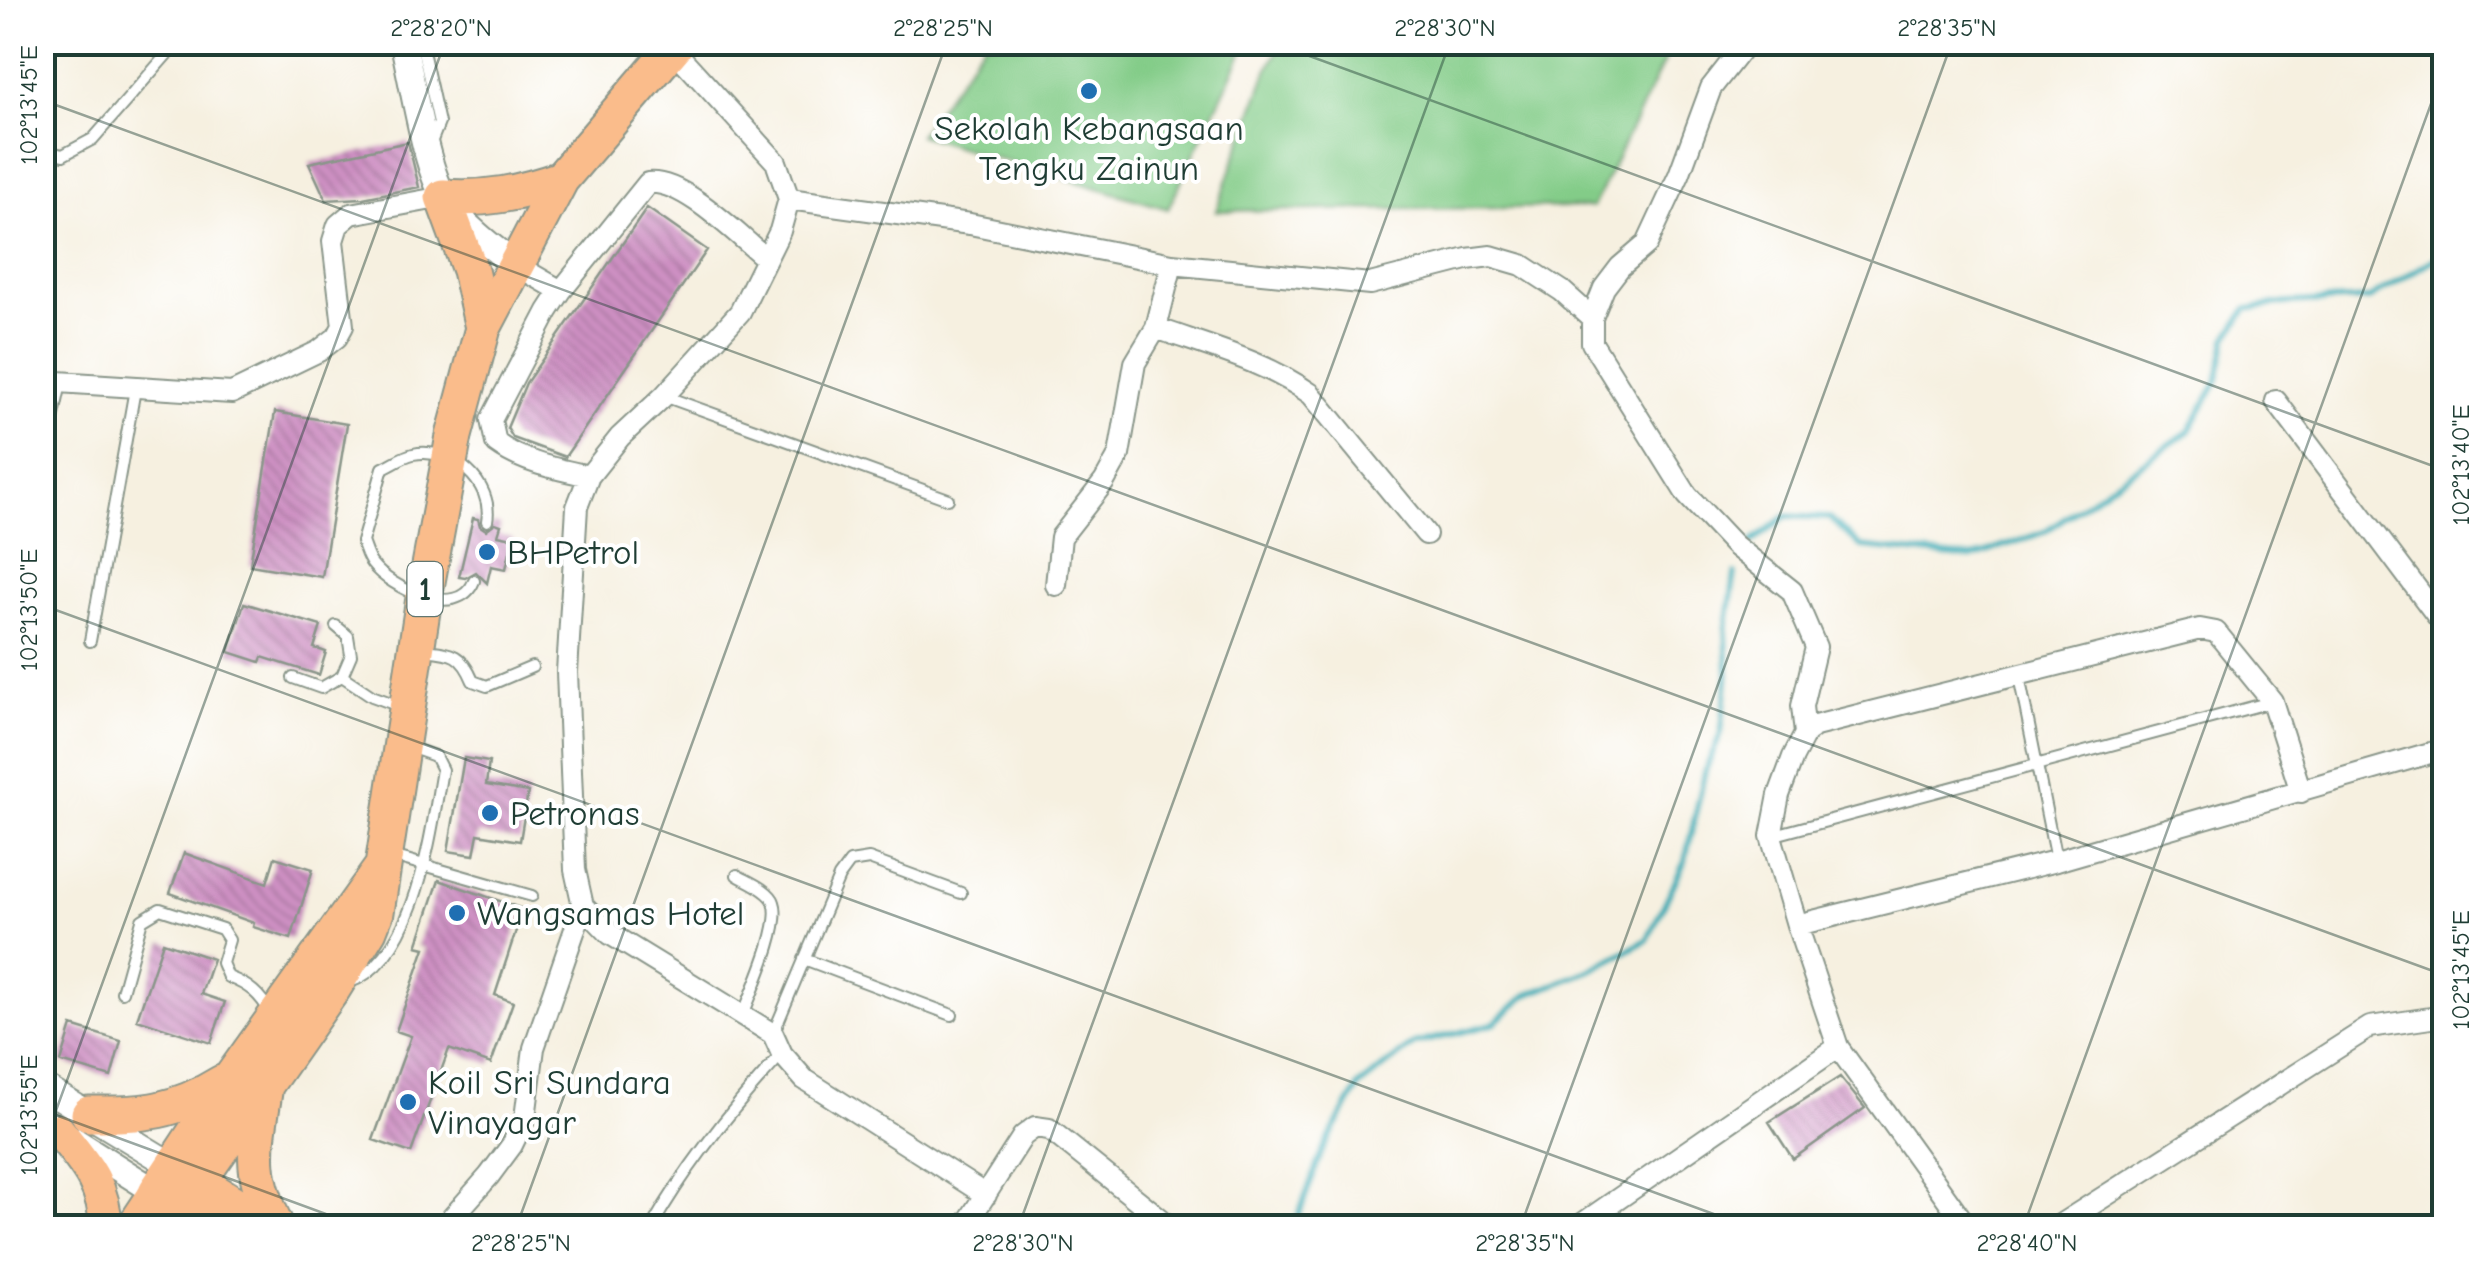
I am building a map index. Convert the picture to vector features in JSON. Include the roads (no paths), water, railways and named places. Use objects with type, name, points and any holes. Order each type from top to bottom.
[{"type":"highway","name":"1","points":[[175,1195],[248,1082],[333,988],[369,930],[376,912],[424,598],[450,459],[483,328],[561,179],[675,46]]},
{"type":"highway","points":[[483,328],[470,270],[443,198],[518,194],[561,179]]},
{"type":"highway","name":"1","points":[[248,1082],[274,1019],[382,861]]},
{"type":"highway","points":[[56,1124],[174,1108],[248,1082],[256,1179],[275,1228]]},
{"type":"highway","points":[[175,1195],[275,1228]]},
{"type":"highway","points":[[175,1195],[212,1228]]},
{"type":"main road","points":[[56,1124],[96,1179],[105,1207],[106,1228]]},
{"type":"main road","points":[[132,1228],[175,1195]]},
{"type":"street","points":[[403,42],[428,152],[443,198],[478,237],[514,264],[560,290]]},
{"type":"street","points":[[1747,42],[1710,88],[1679,175],[1647,244],[1620,267],[1604,288],[1592,318],[1592,343],[1687,494],[1734,546],[1792,591],[1816,646],[1802,706],[1805,734],[1780,795],[1771,836],[1838,1047],[1968,1228]]},
{"type":"street","points":[[443,1228],[490,1176],[512,1145],[524,1118],[534,1048],[583,906],[576,870],[567,672],[577,508],[589,476],[620,438],[740,312],[790,199],[776,162],[675,46]]},
{"type":"street","points":[[589,476],[554,469],[510,453],[496,443],[492,420],[560,290],[648,184],[661,182],[680,189],[766,258]]},
{"type":"street","points":[[52,382],[232,394],[319,351],[337,337],[343,326],[332,240],[338,225],[351,214],[443,198]]},
{"type":"street","points":[[790,199],[970,224],[1172,264],[1370,284],[1467,258],[1491,256],[1522,266],[1562,291],[1592,318]]},
{"type":"street","points":[[1056,585],[1062,537],[1112,470],[1118,455],[1135,363],[1156,328],[1172,264]]},
{"type":"street","points":[[1156,328],[1261,365],[1310,394],[1426,534]]},
{"type":"street","points":[[2276,401],[2444,625]]},
{"type":"street","points":[[1805,734],[1815,726],[2200,629],[2216,632],[2272,701],[2301,792]]},
{"type":"street","points":[[1797,924],[2056,861],[2444,749]]},
{"type":"street","points":[[583,906],[610,934],[743,1016],[778,1044],[804,1079],[986,1195]]},
{"type":"street","points":[[2056,1228],[2370,1027],[2444,1016]]},
{"type":"street","points":[[1576,1228],[1838,1047]]},
{"type":"street","points":[[42,1086],[56,1124],[175,1195]]},
{"type":"street","points":[[964,1228],[1023,1136],[1035,1127],[1049,1128],[1172,1228]]},
{"type":"lane","points":[[42,150],[63,155],[93,138],[168,53],[172,42]]},
{"type":"lane","points":[[422,42],[439,124],[428,152]]},
{"type":"lane","points":[[42,472],[52,382]]},
{"type":"lane","points":[[90,641],[135,388]]},
{"type":"lane","points":[[664,396],[948,498]]},
{"type":"lane","points":[[474,580],[471,588],[452,600],[424,598],[398,586],[372,564],[362,542],[383,468],[416,454],[450,459],[471,471],[490,506],[487,521]]},
{"type":"lane","points":[[293,678],[320,688],[342,676],[351,654],[348,636],[336,626]]},
{"type":"lane","points":[[416,649],[450,653],[465,662],[473,681],[487,686],[532,667]]},
{"type":"lane","points":[[342,676],[372,696],[408,709]]},
{"type":"lane","points":[[2019,676],[2056,861]]},
{"type":"lane","points":[[1771,836],[2272,701]]},
{"type":"lane","points":[[333,988],[359,979],[388,952],[409,910],[424,865],[442,770],[435,756],[401,744]]},
{"type":"lane","points":[[651,1228],[672,1191],[750,1088],[778,1044],[804,959],[839,876],[850,862],[869,859],[961,893]]},
{"type":"lane","points":[[382,861],[424,865],[532,896]]},
{"type":"lane","points":[[737,874],[772,897],[775,904],[772,932],[743,1016]]},
{"type":"lane","points":[[122,992],[142,920],[160,909],[222,929],[229,940],[222,963],[228,977],[261,996],[274,1019]]},
{"type":"lane","points":[[804,959],[952,1015]]},
{"type":"waterway","points":[[1751,543],[1786,516],[1830,518],[1861,547],[1971,558],[2044,532],[2189,431],[2218,380],[2227,338],[2247,309],[2369,299],[2444,253]]},
{"type":"waterway","points":[[1294,1228],[1322,1151],[1359,1086],[1414,1044],[1493,1024],[1527,995],[1589,971],[1647,940],[1685,861],[1705,771],[1721,733],[1728,675],[1726,631],[1735,574]]},
{"type":"place","name":"Sekolah Kebangsaan Tengku Zainun","points":[[1089,91]]},
{"type":"place","name":"BHPetrol","points":[[487,552]]},
{"type":"place","name":"Petronas","points":[[490,813]]},
{"type":"place","name":"Wangsamas Hotel","points":[[457,913]]},
{"type":"place","name":"Koil Sri Sundara Vinayagar","points":[[408,1102]]}]
